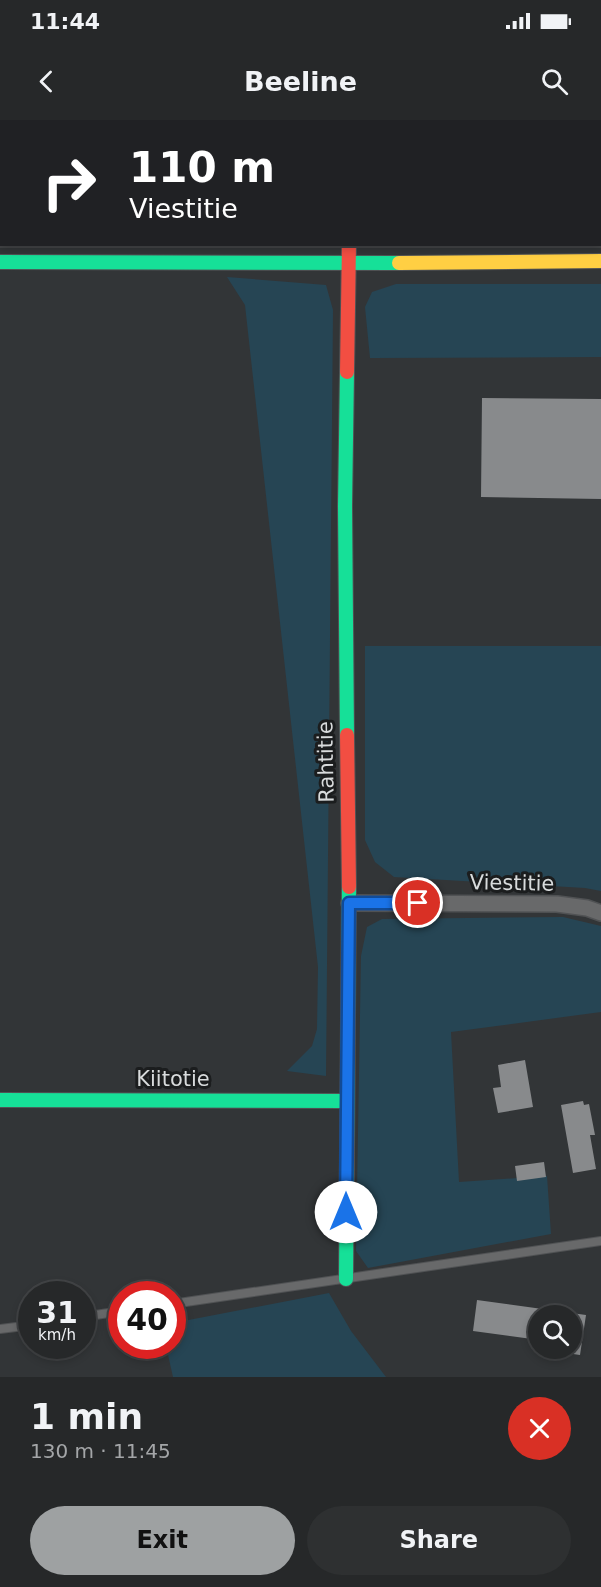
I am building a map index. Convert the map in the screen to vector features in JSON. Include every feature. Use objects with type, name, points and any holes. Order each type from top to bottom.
[{"type":"street","name":"Rahtitie","points":[[346,1279],[349,903],[345,530],[349,246]]},
{"type":"street","points":[[0,262],[348,264],[601,261]]},
{"type":"street","name":"Viestitie","points":[[349,903],[557,904],[587,908],[601,913]]},
{"type":"street","name":"Kiitotie","points":[[0,1100],[346,1101]]},
{"type":"lane","points":[[186,1302],[601,1241]]},
{"type":"lane","points":[[0,1329],[18,1327]]},
{"type":"shaded area","points":[[394,246],[601,246],[601,248]]},
{"type":"shaded area","points":[[227,277],[326,285],[333,310],[326,1076],[287,1071],[312,1046],[317,1029],[318,967],[245,305]]},
{"type":"shaded area","points":[[396,284],[601,284],[601,357],[370,358],[365,307],[372,292]]},
{"type":"shaded area","points":[[365,646],[601,646],[601,891],[585,888],[394,877],[375,862],[365,840]]},
{"type":"shaded area","points":[[563,917],[601,926],[601,1012],[451,1032],[459,1182],[547,1176],[551,1234],[368,1268],[356,1251],[361,956],[367,927],[382,919]]},
{"type":"shaded area","points":[[329,1293],[351,1331],[386,1377],[173,1377],[169,1359],[186,1359],[186,1320]]},
{"type":"building","points":[[482,398],[601,399],[601,499],[481,497]]},
{"type":"building","points":[[525,1060],[533,1107],[498,1113],[493,1088],[501,1087],[498,1065]]},
{"type":"building","points":[[583,1101],[584,1105],[589,1104],[595,1135],[590,1135],[596,1169],[573,1173],[561,1105]]},
{"type":"building","points":[[544,1162],[546,1177],[517,1181],[515,1166]]},
{"type":"building","points":[[477,1300],[528,1307],[528,1338],[473,1331]]},
{"type":"building","points":[[582,1314],[586,1315],[582,1342]]},
{"type":"traffic: fast","points":[[0,262],[399,263]]},
{"type":"traffic: fast","points":[[347,372],[345,506],[347,735]]},
{"type":"traffic: fast","points":[[346,1279],[349,887]]},
{"type":"traffic: fast","points":[[0,1100],[346,1101]]},
{"type":"traffic: slow","points":[[399,263],[601,261]]},
{"type":"traffic: jam","points":[[347,372],[349,246]]},
{"type":"traffic: jam","points":[[347,735],[349,887]]},
{"type":"route","points":[[346,1212],[349,903],[418,903]]}]
